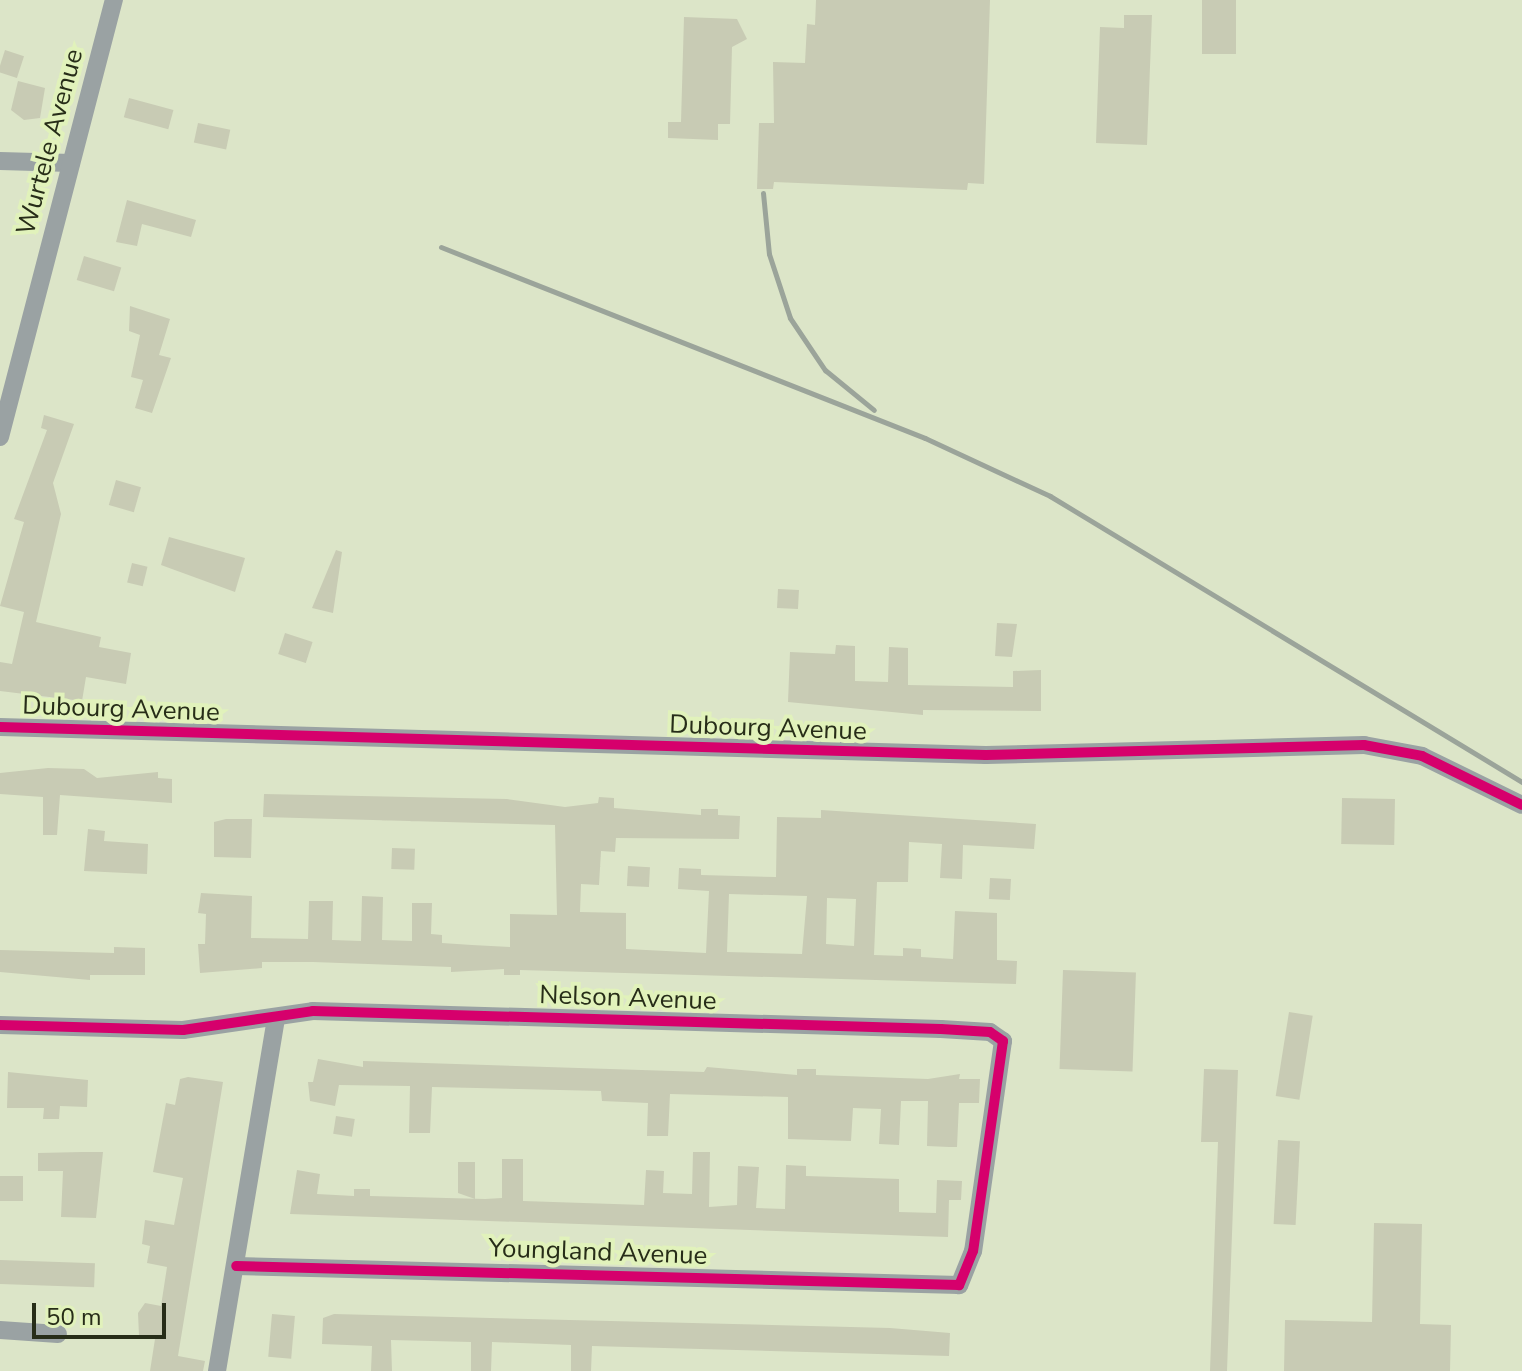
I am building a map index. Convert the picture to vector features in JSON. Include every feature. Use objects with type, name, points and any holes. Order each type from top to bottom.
[{"type":"street","name":"Wurtele Avenue","points":[[0,437],[114,0]]},
{"type":"street","points":[[0,161],[71,163]]},
{"type":"street","name":"Dubourg Avenue","points":[[0,727],[986,755],[1364,745],[1467,773],[1522,805]]},
{"type":"street","name":"Nelson Avenue","points":[[0,1025],[183,1030],[313,1011],[996,1034],[1004,1055],[996,1110],[973,1251],[959,1285]]},
{"type":"street","points":[[217,1371],[276,1017]]},
{"type":"street","name":"Youngland Avenue","points":[[236,1266],[959,1285]]},
{"type":"street","points":[[0,1330],[58,1334]]},
{"type":"building","points":[[816,0],[990,0],[984,184],[968,183],[967,190],[774,182],[773,189],[757,189],[759,123],[774,123],[773,62],[805,63],[807,24],[815,25]]},
{"type":"building","points":[[1202,0],[1236,0],[1236,54],[1202,54]]},
{"type":"building","points":[[1124,15],[1152,15],[1147,145],[1096,143],[1100,27],[1124,28]]},
{"type":"building","points":[[684,17],[737,19],[747,39],[732,47],[730,124],[718,124],[718,140],[668,138],[668,122],[681,122]]},
{"type":"building","points":[[5,50],[24,56],[17,78],[0,73]]},
{"type":"building","points":[[18,81],[45,88],[40,118],[24,120],[11,110]]},
{"type":"building","points":[[129,98],[173,110],[168,129],[124,117]]},
{"type":"building","points":[[198,123],[230,130],[226,149],[194,143]]},
{"type":"building","points":[[127,200],[196,220],[191,237],[142,224],[137,246],[116,242]]},
{"type":"building","points":[[84,256],[121,267],[114,291],[77,280]]},
{"type":"building","points":[[130,306],[170,319],[159,355],[171,358],[152,413],[135,408],[143,380],[131,377],[140,335],[129,331]]},
{"type":"building","points":[[44,415],[74,424],[53,483],[61,514],[36,622],[101,637],[99,647],[131,653],[126,684],[86,677],[82,701],[0,691],[0,662],[12,664],[24,612],[0,606],[24,522],[14,519],[47,430],[41,428]]},
{"type":"building","points":[[116,480],[141,487],[134,512],[109,505]]},
{"type":"building","points":[[169,537],[245,558],[235,592],[161,565]]},
{"type":"building","points":[[336,550],[342,552],[333,613],[312,608]]},
{"type":"building","points":[[132,563],[148,567],[143,586],[127,582]]},
{"type":"building","points":[[778,589],[799,590],[798,609],[777,608]]},
{"type":"building","points":[[997,623],[1017,624],[1012,657],[995,656]]},
{"type":"building","points":[[285,633],[313,642],[306,663],[278,654]]},
{"type":"building","points":[[836,645],[855,646],[855,681],[888,682],[889,647],[908,648],[908,685],[1013,687],[1013,671],[1041,670],[1041,711],[923,710],[923,715],[788,702],[790,652],[835,654]]},
{"type":"building","points":[[48,768],[84,769],[97,778],[158,772],[158,778],[172,779],[172,803],[60,795],[57,835],[43,835],[43,797],[0,794],[0,773]]},
{"type":"building","points":[[264,794],[507,799],[565,807],[598,803],[599,797],[614,798],[614,808],[701,815],[701,809],[718,809],[718,815],[740,816],[739,839],[616,838],[615,852],[601,851],[599,885],[581,884],[580,912],[626,913],[626,949],[706,953],[709,891],[678,889],[679,868],[701,869],[701,875],[776,877],[777,817],[821,818],[821,810],[1036,824],[1034,849],[963,845],[962,879],[940,878],[942,844],[909,842],[908,882],[877,882],[874,955],[903,956],[903,948],[921,949],[921,957],[953,959],[955,911],[997,913],[997,960],[1017,961],[1016,984],[520,970],[520,975],[504,975],[504,969],[451,972],[451,967],[313,962],[262,962],[262,968],[200,973],[198,944],[205,944],[206,914],[198,913],[201,893],[252,896],[251,938],[308,939],[309,901],[333,901],[332,940],[361,941],[362,896],[383,897],[382,940],[412,941],[412,903],[432,903],[431,934],[442,935],[442,943],[510,947],[510,914],[557,915],[555,825],[263,817]],"holes":[[[729,894],[807,896],[802,954],[727,952]],[[827,898],[856,899],[854,946],[826,944]]]},
{"type":"building","points":[[1342,798],[1395,799],[1394,845],[1341,844]]},
{"type":"building","points":[[252,819],[251,858],[214,857],[214,822]]},
{"type":"building","points":[[88,829],[105,831],[104,841],[148,844],[147,874],[84,871]]},
{"type":"building","points":[[392,848],[415,849],[414,870],[391,869]]},
{"type":"building","points":[[628,866],[650,867],[649,887],[627,886]]},
{"type":"building","points":[[990,878],[1011,879],[1010,900],[989,899]]},
{"type":"building","points":[[114,947],[145,948],[145,975],[90,975],[90,980],[0,972],[0,950],[114,953]]},
{"type":"building","points":[[1063,970],[1136,973],[1133,1071],[1060,1069]]},
{"type":"building","points":[[1289,1012],[1313,1016],[1299,1100],[1276,1096]]},
{"type":"building","points":[[318,1059],[363,1067],[363,1061],[704,1072],[707,1067],[797,1075],[797,1069],[816,1069],[816,1075],[928,1079],[960,1074],[959,1079],[980,1079],[979,1103],[959,1103],[957,1147],[949,1147],[927,1146],[928,1101],[901,1101],[899,1145],[879,1144],[881,1109],[853,1108],[851,1141],[788,1139],[788,1097],[670,1094],[668,1136],[647,1136],[648,1103],[602,1101],[601,1091],[432,1087],[430,1133],[409,1133],[410,1086],[339,1085],[335,1106],[310,1101],[308,1082],[313,1082]]},
{"type":"building","points":[[1204,1069],[1238,1070],[1227,1371],[1210,1371],[1218,1142],[1201,1142]]},
{"type":"building","points":[[8,1072],[88,1080],[87,1107],[60,1106],[59,1119],[43,1119],[44,1108],[7,1108]]},
{"type":"building","points":[[188,1077],[223,1082],[178,1356],[205,1361],[203,1371],[150,1371],[155,1339],[139,1336],[138,1313],[145,1303],[161,1306],[167,1267],[147,1263],[150,1246],[142,1244],[145,1220],[174,1225],[183,1178],[153,1172],[166,1103],[175,1105],[180,1079]]},
{"type":"building","points":[[336,1116],[355,1119],[352,1137],[333,1134]]},
{"type":"building","points":[[1278,1140],[1300,1141],[1296,1225],[1274,1224]]},
{"type":"building","points":[[103,1152],[96,1218],[61,1217],[63,1171],[38,1171],[38,1153]]},
{"type":"building","points":[[693,1152],[710,1152],[709,1207],[737,1205],[738,1166],[759,1167],[756,1208],[785,1209],[786,1165],[806,1166],[806,1176],[899,1179],[899,1212],[936,1213],[937,1180],[962,1181],[961,1200],[949,1200],[948,1237],[290,1214],[297,1170],[320,1174],[317,1194],[354,1196],[354,1189],[370,1189],[370,1196],[485,1199],[502,1198],[502,1159],[523,1159],[523,1201],[644,1205],[646,1170],[664,1171],[663,1193],[692,1194]]},
{"type":"building","points":[[458,1162],[475,1162],[475,1199],[458,1193]]},
{"type":"building","points":[[0,1176],[23,1176],[23,1201],[0,1201]]},
{"type":"building","points":[[1374,1223],[1422,1224],[1420,1324],[1451,1325],[1450,1371],[1284,1371],[1285,1320],[1372,1322]]},
{"type":"building","points":[[0,1260],[95,1263],[94,1287],[0,1284]]},
{"type":"building","points":[[272,1314],[295,1316],[291,1359],[268,1357]]},
{"type":"building","points":[[334,1314],[890,1328],[950,1333],[949,1356],[592,1346],[591,1371],[571,1371],[571,1345],[492,1342],[491,1371],[471,1371],[471,1342],[391,1340],[392,1371],[371,1371],[372,1346],[322,1344],[323,1318]]},
{"type":"railway","points":[[763,193],[769,254],[790,318],[825,370],[874,410]]},
{"type":"railway","points":[[441,247],[925,438],[1050,496],[1522,782]]},
{"type":"cycle path","points":[[0,727],[986,755],[1364,745],[1422,756],[1522,805]]},
{"type":"cycle path","points":[[0,1025],[183,1030],[313,1011],[941,1029],[990,1032],[1003,1041],[973,1251],[959,1285],[236,1266]]}]
